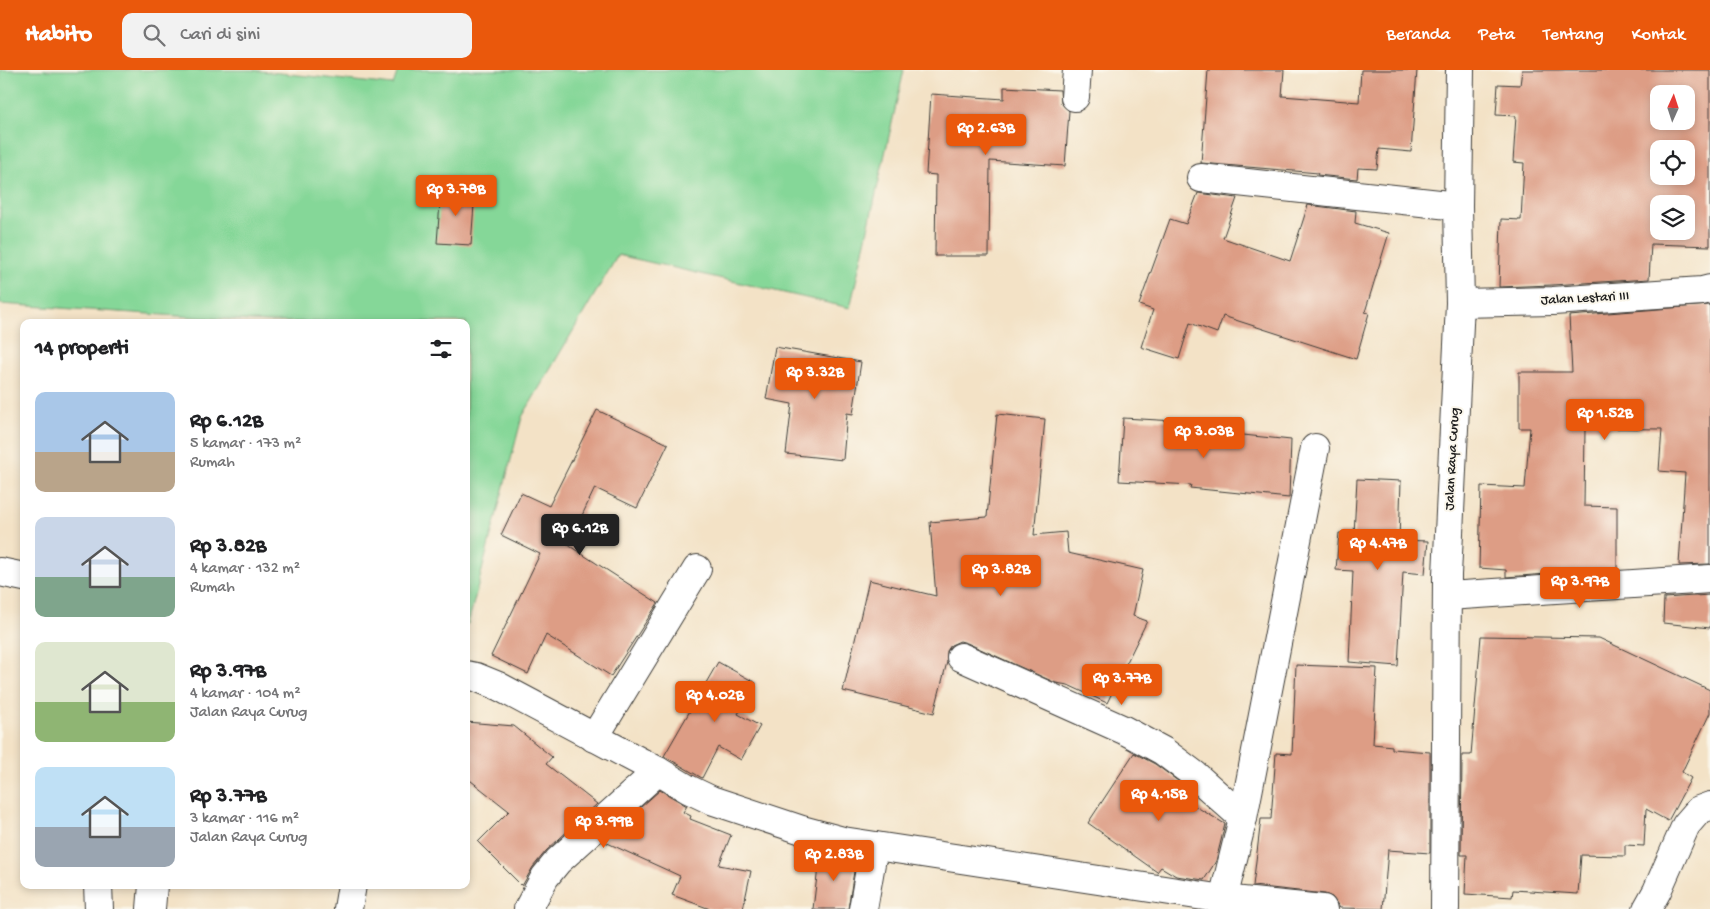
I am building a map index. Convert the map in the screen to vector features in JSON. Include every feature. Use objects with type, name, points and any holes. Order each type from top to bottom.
[{"type":"street","points":[[1074,97],[1077,70]]},
{"type":"street","name":"Jalan Raya Curug","points":[[1445,909],[1448,596],[1460,303],[1458,206],[1460,70]]},
{"type":"street","points":[[1201,178],[1458,206]]},
{"type":"street","name":"Jalan Lestari III","points":[[1460,303],[1553,301],[1702,292],[1710,289]]},
{"type":"street","points":[[1223,899],[1243,818],[1315,448]]},
{"type":"street","points":[[594,738],[697,569]]},
{"type":"street","points":[[0,572],[20,576]]},
{"type":"street","points":[[1448,596],[1710,579]]},
{"type":"street","points":[[961,657],[1124,730],[1163,751],[1195,775],[1243,818]]},
{"type":"street","points":[[470,676],[498,686],[711,800],[835,839],[1223,899],[1324,909]]},
{"type":"street","points":[[528,909],[545,877],[558,861],[658,772]]},
{"type":"street","points":[[1647,909],[1658,891],[1686,825],[1699,810],[1710,806]]},
{"type":"street","points":[[863,909],[874,846]]},
{"type":"street","points":[[98,889],[99,909]]},
{"type":"street","points":[[151,909],[153,889]]},
{"type":"street","points":[[348,909],[351,889]]},
{"type":"green space","points":[[0,70],[251,70],[393,85],[398,70],[904,70],[850,308],[618,255],[522,417],[470,616],[470,319],[222,319],[0,304]]},
{"type":"building","points":[[1208,70],[1284,70],[1282,96],[1359,102],[1361,70],[1417,70],[1411,152],[1379,149],[1377,169],[1358,168],[1357,179],[1317,175],[1318,173],[1201,163]]},
{"type":"building","points":[[1522,70],[1710,70],[1710,246],[1651,244],[1649,279],[1499,287],[1501,219],[1521,220],[1524,163],[1513,162],[1516,116],[1496,115],[1498,84],[1520,85]]},
{"type":"building","points":[[1004,87],[1060,90],[1061,103],[1069,111],[1065,166],[990,161],[989,256],[935,256],[936,175],[926,174],[931,94],[1004,99]]},
{"type":"building","points":[[441,189],[475,191],[471,245],[437,243]]},
{"type":"building","points":[[1198,193],[1237,198],[1223,238],[1290,261],[1308,205],[1356,211],[1355,223],[1389,233],[1365,312],[1369,313],[1356,359],[1223,316],[1217,333],[1190,323],[1179,359],[1141,347],[1153,310],[1139,305],[1170,219],[1186,224]]},
{"type":"building","points":[[1710,305],[1710,564],[1679,565],[1685,473],[1659,471],[1662,429],[1585,428],[1584,506],[1617,507],[1617,569],[1506,577],[1506,570],[1479,568],[1481,486],[1525,488],[1530,428],[1519,428],[1519,372],[1572,372],[1569,316]]},
{"type":"building","points":[[775,347],[861,362],[853,414],[847,413],[843,460],[786,454],[792,404],[766,399]]},
{"type":"building","points":[[597,410],[668,444],[637,508],[595,488],[568,545],[658,603],[611,676],[546,635],[528,674],[491,656],[540,554],[501,535],[521,493],[549,506]]},
{"type":"building","points":[[997,414],[1045,419],[1034,535],[1066,532],[1068,553],[1143,570],[1133,616],[1147,621],[1107,703],[960,641],[951,645],[947,651],[947,662],[934,713],[843,691],[869,580],[936,596],[930,522],[987,517]]},
{"type":"building","points":[[1123,418],[1176,421],[1176,428],[1291,440],[1289,498],[1190,488],[1191,485],[1119,481]]},
{"type":"building","points":[[1357,479],[1401,481],[1399,540],[1428,541],[1425,574],[1403,572],[1398,666],[1349,662],[1353,571],[1336,570],[1339,533],[1354,534]]},
{"type":"building","points":[[1710,595],[1710,628],[1663,623],[1664,598]]},
{"type":"building","points":[[1481,636],[1599,638],[1710,690],[1710,713],[1682,772],[1691,778],[1668,821],[1646,809],[1644,846],[1625,845],[1625,856],[1581,855],[1578,894],[1513,890],[1512,897],[1465,894],[1467,855],[1461,855],[1462,755],[1471,755]]},
{"type":"building","points":[[718,662],[756,683],[738,714],[760,726],[741,760],[718,747],[702,778],[664,756]]},
{"type":"building","points":[[1296,665],[1377,668],[1373,744],[1392,746],[1392,749],[1430,752],[1430,853],[1388,850],[1383,909],[1340,908],[1332,897],[1325,894],[1253,886],[1261,819],[1271,819],[1276,753],[1292,754]]},
{"type":"building","points":[[470,722],[514,726],[552,757],[546,764],[597,804],[546,851],[533,867],[522,886],[478,842],[509,811],[470,780]]},
{"type":"building","points":[[1134,753],[1155,764],[1182,784],[1175,794],[1225,824],[1216,861],[1204,880],[1176,876],[1161,867],[1157,872],[1088,823]]},
{"type":"building","points":[[660,790],[687,806],[683,812],[691,816],[690,819],[731,835],[719,865],[751,871],[743,909],[710,909],[672,895],[680,876],[603,841]]},
{"type":"building","points":[[820,851],[856,859],[848,909],[813,909]]}]
